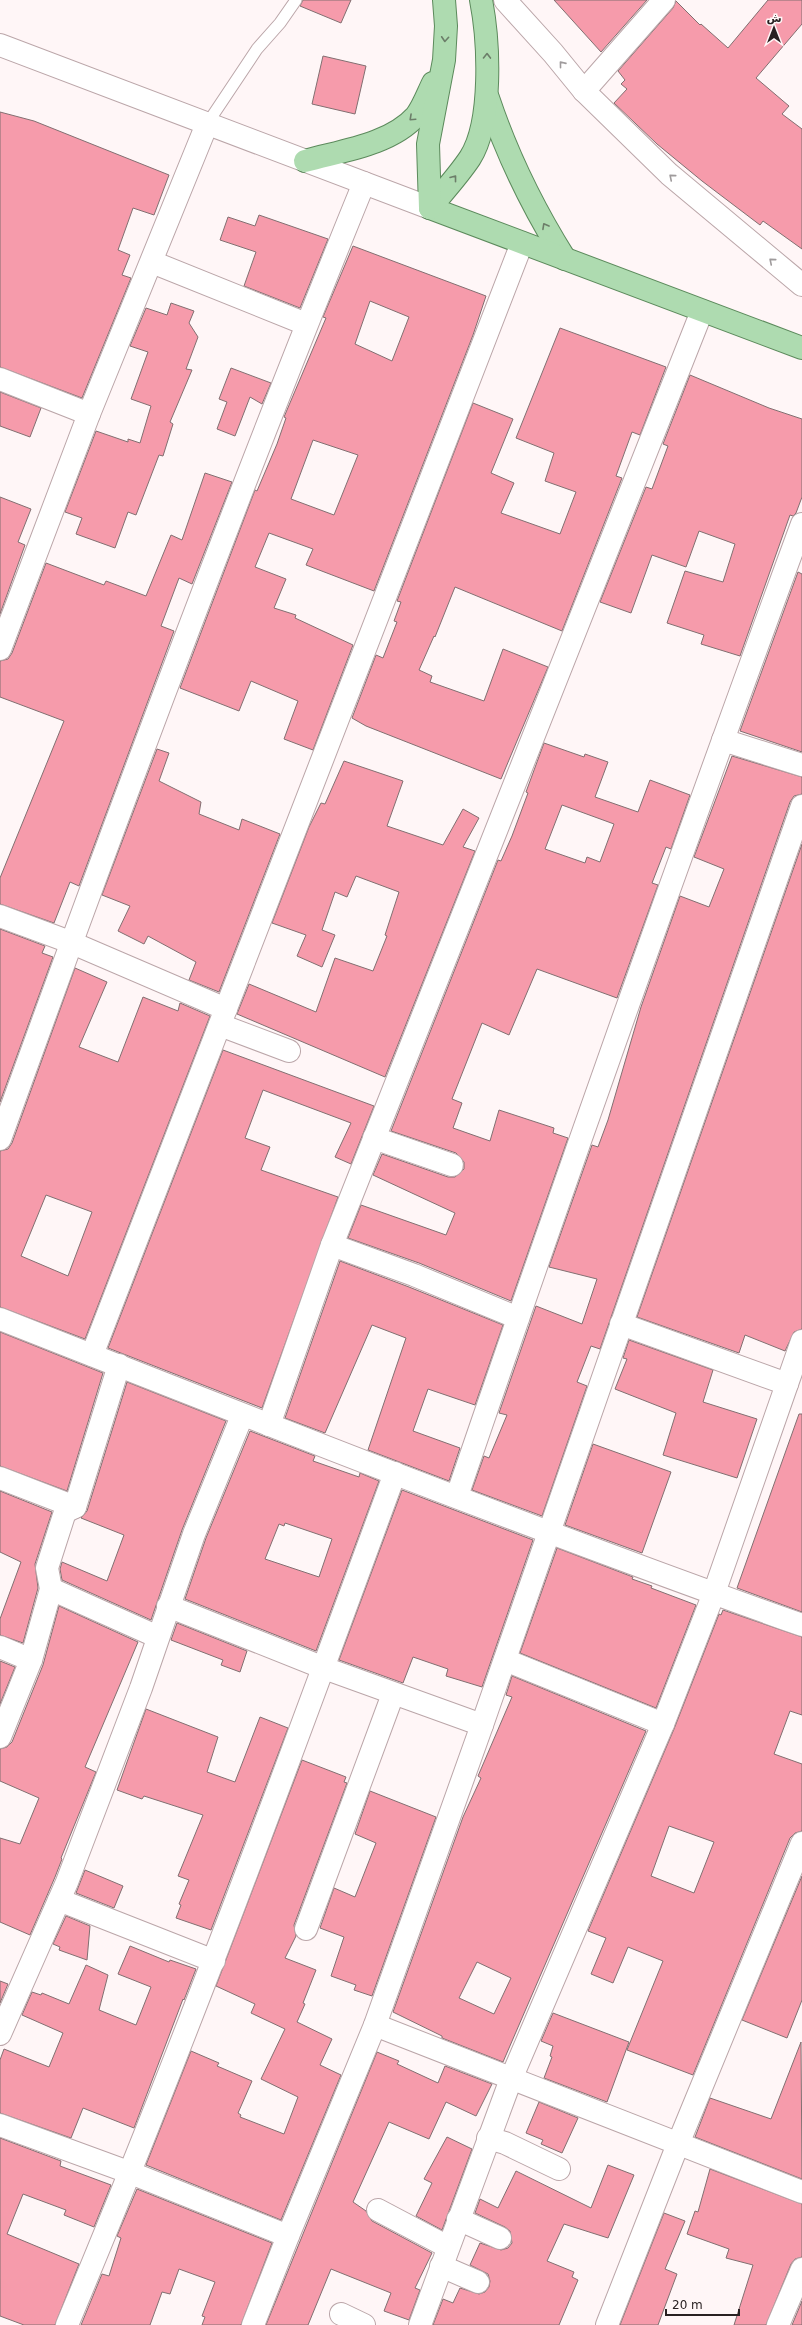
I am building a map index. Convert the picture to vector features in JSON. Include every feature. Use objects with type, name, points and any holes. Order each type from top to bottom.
[{"type":"main road","points":[[430,208],[428,144],[444,60],[446,26],[444,0]]},
{"type":"main road","points":[[430,208],[470,158],[481,129],[486,93],[487,51],[482,0]]},
{"type":"main road","points":[[305,161],[360,146],[400,129],[416,115],[444,60]]},
{"type":"main road","points":[[486,93],[510,160],[545,227],[565,259]]},
{"type":"main road","points":[[430,208],[802,348]]},
{"type":"street","points":[[505,0],[553,53],[584,91],[669,174],[802,285]]},
{"type":"street","points":[[584,91],[664,0]]},
{"type":"street","points":[[0,46],[430,208]]},
{"type":"street","points":[[0,650],[5,617],[152,262],[207,124]]},
{"type":"street","points":[[0,1139],[70,942],[306,324],[364,183]]},
{"type":"street","points":[[92,1355],[522,243]]},
{"type":"street","points":[[152,262],[306,324]]},
{"type":"street","points":[[269,1425],[332,1245],[702,311]]},
{"type":"street","points":[[0,379],[89,414]]},
{"type":"street","points":[[457,1496],[518,1318],[723,740],[802,524]]},
{"type":"street","points":[[723,740],[802,765]]},
{"type":"street","points":[[253,2325],[374,2025],[505,1660],[802,806]]},
{"type":"street","points":[[0,916],[70,942],[289,1051]]},
{"type":"street","points":[[374,1138],[452,1165]]},
{"type":"street","points":[[332,1245],[414,1274],[518,1318]]},
{"type":"street","points":[[0,1319],[119,1365],[242,1416],[549,1532],[802,1625]]},
{"type":"street","points":[[621,1324],[787,1384]]},
{"type":"street","points":[[425,2323],[458,2219],[511,2079],[663,1724],[714,1593],[802,1341]]},
{"type":"street","points":[[0,1737],[31,1660],[51,1589],[47,1568],[65,1512],[75,1507],[119,1365]]},
{"type":"street","points":[[0,2034],[59,1900],[141,1688],[194,1534],[242,1416]]},
{"type":"street","points":[[67,2325],[130,2173],[214,1961],[324,1668],[395,1473]]},
{"type":"street","points":[[0,1478],[75,1507]]},
{"type":"street","points":[[51,1589],[158,1637]]},
{"type":"street","points":[[168,1606],[324,1668],[482,1725]]},
{"type":"street","points":[[0,1647],[31,1660]]},
{"type":"street","points":[[505,1660],[663,1724]]},
{"type":"street","points":[[306,1929],[393,1694]]},
{"type":"street","points":[[607,2325],[678,2144],[802,1843]]},
{"type":"street","points":[[59,1900],[214,1961]]},
{"type":"street","points":[[374,2025],[802,2192]]},
{"type":"street","points":[[0,2125],[130,2173],[288,2236]]},
{"type":"street","points":[[488,2138],[505,2143],[559,2169]]},
{"type":"street","points":[[378,2210],[478,2282]]},
{"type":"street","points":[[458,2219],[500,2238]]},
{"type":"street","points":[[778,2325],[802,2269]]},
{"type":"street","points":[[341,2314],[364,2325]]},
{"type":"lane","points":[[207,124],[257,49],[280,23],[296,0]]},
{"type":"building","points":[[303,0],[351,0],[341,23],[300,6]]},
{"type":"building","points":[[554,0],[647,0],[601,52]]},
{"type":"building","points":[[768,0],[802,0],[802,24],[756,78],[789,106],[782,114],[802,129],[802,249],[763,221],[760,225],[702,181],[657,144],[614,103],[627,89],[621,84],[625,80],[618,71],[673,8],[676,1],[700,25],[701,24],[728,48]]},
{"type":"building","points":[[323,56],[366,66],[355,114],[312,104]]},
{"type":"building","points":[[0,112],[34,121],[169,175],[154,215],[133,208],[118,250],[130,255],[122,275],[131,278],[82,398],[0,367]]},
{"type":"building","points":[[259,215],[328,239],[300,308],[244,286],[256,252],[220,240],[228,217],[255,226]]},
{"type":"building","points":[[353,246],[486,296],[473,335],[374,591],[306,565],[313,549],[269,533],[255,567],[286,579],[274,608],[296,615],[295,618],[353,645],[313,750],[284,739],[298,701],[251,681],[239,711],[180,688],[255,490],[257,491],[277,444],[286,418],[284,417],[326,318],[323,317]],"holes":[[[370,301],[409,317],[392,361],[355,344]],[[313,440],[358,455],[334,515],[291,499]]]},
{"type":"building","points":[[171,303],[194,311],[189,323],[198,337],[186,369],[192,370],[170,422],[173,424],[163,456],[159,455],[136,515],[128,512],[115,548],[76,534],[82,518],[65,512],[96,431],[128,442],[128,439],[140,443],[151,406],[131,399],[148,352],[130,346],[146,308],[167,315]]},
{"type":"building","points":[[560,328],[666,367],[640,435],[632,432],[616,476],[622,478],[562,631],[455,587],[435,637],[434,636],[419,670],[432,676],[430,682],[484,701],[503,649],[548,667],[501,779],[366,726],[352,718],[376,655],[383,658],[397,622],[394,621],[401,602],[397,601],[473,403],[513,419],[491,473],[514,483],[501,513],[560,534],[576,492],[545,481],[554,453],[516,438]]},
{"type":"building","points":[[231,368],[271,383],[262,404],[250,397],[235,436],[217,429],[227,402],[219,399]]},
{"type":"building","points":[[690,375],[769,408],[802,419],[802,497],[796,513],[793,516],[790,515],[740,656],[701,644],[704,635],[667,623],[685,571],[723,582],[735,544],[699,531],[686,567],[652,555],[631,613],[600,602],[646,487],[652,489],[668,446],[663,444]]},
{"type":"building","points":[[0,392],[41,408],[30,437],[0,426]]},
{"type":"building","points":[[205,473],[232,482],[192,584],[179,578],[161,626],[174,631],[79,886],[70,882],[54,923],[0,904],[0,878],[64,721],[0,697],[0,661],[8,659],[12,653],[46,563],[104,585],[106,581],[146,596],[171,535],[182,540]]},
{"type":"building","points":[[0,497],[31,509],[18,542],[25,545],[0,614]]},
{"type":"building","points":[[798,572],[802,574],[802,752],[740,731]]},
{"type":"building","points":[[544,743],[584,757],[585,754],[608,762],[595,797],[638,812],[650,780],[690,795],[671,849],[666,847],[652,883],[658,885],[617,998],[537,969],[509,1035],[482,1023],[452,1099],[462,1103],[453,1128],[490,1141],[499,1110],[554,1128],[553,1133],[568,1138],[511,1301],[419,1263],[348,1238],[361,1205],[446,1235],[455,1213],[373,1175],[382,1154],[448,1177],[455,1177],[464,1169],[464,1162],[456,1153],[391,1131],[498,860],[501,861],[512,836],[528,793],[526,792]],"holes":[[[562,805],[614,824],[600,862],[587,857],[585,863],[545,849]]]},
{"type":"building","points":[[157,749],[169,753],[159,781],[201,802],[199,814],[239,830],[242,819],[280,834],[219,992],[189,980],[196,962],[148,936],[144,944],[118,931],[130,906],[102,895]]},
{"type":"building","points":[[732,756],[802,777],[802,794],[794,796],[790,802],[600,1349],[591,1346],[577,1382],[587,1386],[542,1516],[472,1490],[484,1456],[489,1458],[507,1415],[499,1413],[536,1306],[582,1324],[597,1279],[549,1267],[592,1145],[598,1147],[608,1120],[641,1007],[680,896],[709,907],[724,869],[694,857]]},
{"type":"building","points":[[344,761],[403,781],[387,826],[443,845],[463,809],[479,818],[463,847],[475,851],[385,1077],[237,1014],[249,984],[316,1012],[335,958],[373,971],[387,936],[385,935],[399,892],[356,876],[347,897],[335,892],[322,930],[335,935],[322,967],[297,956],[306,935],[272,923],[309,827],[321,803],[325,804]]},
{"type":"building","points":[[802,844],[802,1329],[794,1332],[785,1351],[745,1335],[739,1353],[637,1317]]},
{"type":"building","points":[[0,929],[45,946],[42,953],[53,957],[0,1102]]},
{"type":"building","points":[[75,968],[107,982],[79,1047],[118,1062],[143,997],[178,1011],[180,1003],[210,1016],[85,1339],[0,1307],[0,1151],[8,1149],[12,1143]],"holes":[[[46,1195],[92,1212],[68,1276],[21,1256]]]},
{"type":"building","points":[[223,1050],[374,1106],[351,1164],[335,1157],[351,1123],[263,1090],[245,1138],[270,1147],[261,1170],[338,1197],[262,1408],[108,1348]]},
{"type":"building","points":[[340,1261],[503,1325],[475,1405],[428,1389],[413,1431],[460,1448],[449,1481],[368,1450],[406,1338],[372,1325],[325,1433],[285,1418]]},
{"type":"building","points":[[0,1332],[103,1373],[67,1491],[0,1466]]},
{"type":"building","points":[[629,1340],[713,1370],[703,1402],[757,1419],[737,1478],[663,1455],[676,1413],[615,1389],[627,1359],[623,1358]]},
{"type":"building","points":[[127,1382],[226,1421],[182,1530],[151,1620],[62,1580],[60,1569],[62,1562],[107,1581],[124,1535],[81,1518],[87,1511]]},
{"type":"building","points":[[799,1414],[802,1414],[802,1612],[737,1588]]},
{"type":"building","points":[[250,1431],[315,1456],[313,1461],[359,1477],[360,1473],[379,1481],[316,1651],[185,1599],[206,1538]],"holes":[[[285,1523],[332,1539],[319,1577],[265,1559],[279,1524],[284,1526]]]},
{"type":"building","points":[[593,1444],[671,1472],[642,1553],[565,1525]]},
{"type":"building","points":[[402,1490],[533,1540],[482,1687],[446,1676],[448,1669],[413,1657],[403,1683],[339,1660]]},
{"type":"building","points":[[0,1491],[52,1512],[35,1564],[38,1588],[23,1643],[0,1635],[0,1619],[21,1562],[0,1552]]},
{"type":"building","points":[[557,1548],[633,1577],[632,1579],[652,1586],[651,1588],[696,1605],[656,1708],[520,1653]]},
{"type":"building","points":[[59,1606],[138,1642],[85,1767],[96,1772],[61,1858],[62,1859],[55,1877],[30,1935],[0,1922],[0,1838],[20,1844],[39,1798],[0,1781],[0,1749],[7,1747],[12,1742],[43,1665]]},
{"type":"building","points":[[723,1610],[802,1637],[802,1715],[790,1711],[774,1754],[802,1764],[802,1831],[795,1833],[790,1838],[693,2075],[627,2050],[663,1961],[628,1947],[613,1983],[591,1974],[606,1938],[588,1931],[674,1729],[719,1614],[721,1615]],"holes":[[[669,1826],[714,1842],[694,1893],[651,1876]]]},
{"type":"building","points":[[177,1623],[247,1651],[240,1672],[221,1665],[223,1660],[171,1640]]},
{"type":"building","points":[[0,1661],[15,1667],[0,1704]]},
{"type":"building","points":[[512,1676],[646,1731],[503,2062],[442,2038],[442,2036],[393,2012],[463,1817],[481,1778],[478,1776],[512,1697],[506,1695]],"holes":[[[477,1962],[511,1978],[494,2014],[459,1998]]]},
{"type":"building","points":[[146,1709],[218,1737],[207,1772],[235,1782],[260,1717],[288,1728],[211,1930],[176,1918],[181,1905],[179,1904],[189,1880],[178,1876],[203,1815],[144,1796],[142,1799],[117,1790]]},
{"type":"building","points":[[302,1760],[346,1777],[344,1782],[347,1783],[294,1925],[296,1936],[285,1958],[316,1970],[303,2003],[305,2004],[297,2022],[332,2039],[320,2065],[341,2075],[281,2220],[146,2165],[191,2051],[219,2063],[217,2066],[252,2081],[238,2113],[241,2115],[240,2117],[284,2134],[298,2097],[261,2079],[285,2029],[251,2013],[255,2004],[216,1986]]},
{"type":"building","points":[[370,1791],[436,1817],[372,1996],[354,1990],[356,1985],[331,1976],[344,1937],[320,1928],[334,1888],[355,1897],[376,1843],[355,1834]]},
{"type":"building","points":[[85,1870],[123,1886],[114,1908],[76,1893]]},
{"type":"building","points":[[802,1876],[802,2000],[787,2038],[742,2020]]},
{"type":"building","points":[[66,1916],[90,1926],[87,1960],[59,1950],[60,1947],[53,1944]]},
{"type":"building","points":[[130,1946],[169,1962],[170,1960],[196,1969],[184,2000],[183,1999],[134,2128],[83,2108],[71,2138],[0,2113],[0,2060],[4,2049],[49,2067],[63,2033],[22,2015],[32,1992],[41,1995],[42,1993],[69,2004],[86,1965],[108,1975],[99,2010],[136,2025],[151,1987],[118,1974]]},
{"type":"building","points":[[0,1981],[8,1984],[0,2003]]},
{"type":"building","points":[[553,2013],[629,2042],[607,2102],[544,2078],[552,2057],[550,2056],[553,2046],[541,2041]]},
{"type":"building","points":[[801,2042],[802,2179],[695,2137],[710,2098],[771,2119]]},
{"type":"building","points":[[377,2052],[399,2061],[397,2064],[438,2083],[445,2066],[492,2084],[476,2116],[446,2102],[429,2139],[389,2122],[353,2202],[366,2211],[372,2221],[432,2253],[415,2288],[420,2290],[409,2320],[384,2311],[391,2293],[331,2269],[308,2325],[266,2325]]},
{"type":"building","points":[[539,2102],[578,2118],[562,2153],[541,2144],[543,2140],[526,2133]]},
{"type":"building","points":[[447,2137],[472,2149],[442,2230],[416,2216],[432,2183],[424,2179]]},
{"type":"building","points":[[0,2138],[61,2161],[60,2166],[111,2185],[94,2227],[64,2215],[66,2210],[23,2194],[7,2234],[79,2264],[55,2325],[24,2325],[0,2316]]},
{"type":"building","points":[[608,2165],[634,2175],[608,2238],[564,2224],[547,2261],[574,2272],[572,2277],[578,2280],[559,2325],[433,2325],[443,2299],[453,2303],[460,2288],[479,2294],[485,2292],[489,2287],[490,2281],[488,2274],[470,2265],[480,2243],[501,2250],[508,2248],[512,2243],[510,2231],[505,2227],[475,2213],[480,2199],[498,2208],[516,2171],[591,2208]]},
{"type":"building","points":[[710,2169],[802,2204],[802,2257],[795,2259],[791,2264],[766,2325],[734,2325],[753,2265],[726,2258],[729,2249],[687,2234],[695,2211],[698,2212]]},
{"type":"building","points":[[137,2189],[272,2243],[241,2325],[202,2325],[205,2317],[202,2316],[215,2282],[179,2269],[170,2294],[162,2292],[150,2325],[81,2325],[102,2274],[109,2276],[121,2238],[117,2236]]},
{"type":"building","points":[[664,2213],[685,2221],[665,2269],[677,2274],[658,2325],[620,2325]]},
{"type":"building","points":[[802,2301],[802,2325],[792,2325]]}]
